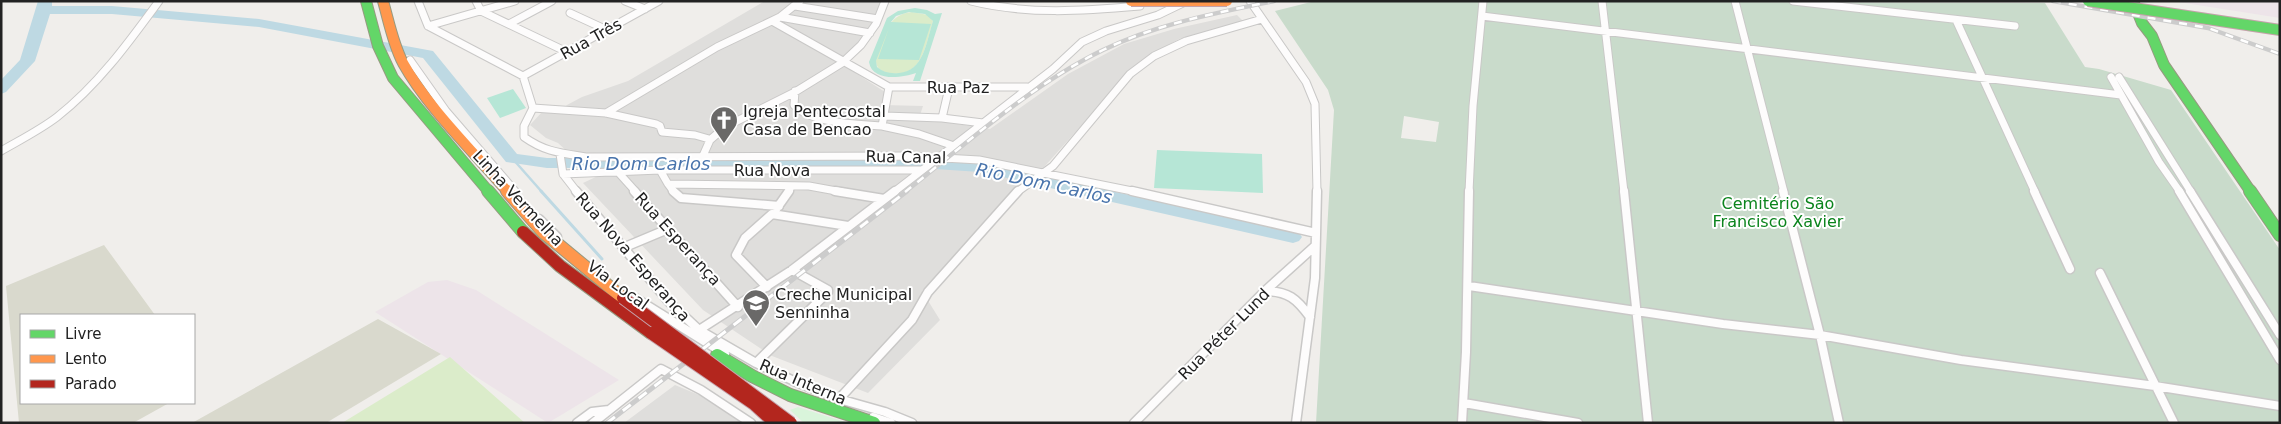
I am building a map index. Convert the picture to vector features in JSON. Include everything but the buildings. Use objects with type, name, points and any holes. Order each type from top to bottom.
[{"type":"main road","points":[[1130,1],[1227,1]]},
{"type":"main road","points":[[2088,1],[2280,30]]},
{"type":"main road","points":[[2133,1],[2142,23],[2152,36],[2164,65],[2280,235]]},
{"type":"main road","name":"Linha Vermelha","points":[[383,2],[394,42],[403,63],[425,96],[543,232],[622,298],[791,423]]},
{"type":"main road","name":"Linha Vermelha","points":[[366,4],[378,46],[393,78],[426,120],[529,239],[613,307],[754,404],[775,423]]},
{"type":"main road","points":[[622,298],[752,376],[790,395],[874,423]]},
{"type":"street","points":[[1,151],[43,126],[69,106],[89,87],[159,1]]},
{"type":"street","points":[[418,1],[428,26],[523,76],[533,108],[606,113],[656,124],[660,126],[662,132],[695,135],[709,139]]},
{"type":"street","points":[[476,1],[481,11],[567,52]]},
{"type":"street","points":[[428,26],[516,1]]},
{"type":"street","points":[[509,24],[552,1]]},
{"type":"street","points":[[625,1],[645,9]]},
{"type":"street","name":"Rua Três","points":[[523,76],[659,1]]},
{"type":"street","points":[[702,158],[709,139],[730,125],[844,63],[870,33],[878,19],[885,2],[876,1]]},
{"type":"street","points":[[971,1],[1001,9],[1031,12],[1109,9],[1200,1]]},
{"type":"street","points":[[1250,1],[1306,82],[1315,104],[1315,278],[1296,423]]},
{"type":"street","points":[[1462,423],[1469,286],[1470,143],[1474,76],[1483,1]]},
{"type":"street","points":[[1602,1],[1638,312],[1648,423]]},
{"type":"street","points":[[1735,1],[1820,334],[1840,423]]},
{"type":"street","points":[[1793,1],[2015,26]]},
{"type":"street","points":[[699,330],[738,307],[792,270],[983,124],[1027,87],[1054,69],[1083,42],[1161,15],[1183,3]]},
{"type":"street","points":[[606,113],[718,47],[780,17],[797,4],[878,19]]},
{"type":"street","points":[[570,13],[607,30]]},
{"type":"street","points":[[1482,16],[2122,95]]},
{"type":"street","points":[[780,17],[870,33]]},
{"type":"street","points":[[839,399],[912,320],[928,292],[1014,193],[1041,175],[1060,159],[1130,74],[1142,65],[1186,41],[1262,19]]},
{"type":"street","points":[[1956,20],[2070,269]]},
{"type":"street","points":[[772,21],[889,87],[882,126]]},
{"type":"street","name":"Via Local","points":[[410,60],[446,111],[538,218],[566,246],[609,281],[746,368],[794,391],[891,423]]},
{"type":"street","points":[[2280,335],[2115,77],[2122,95],[2159,162],[2191,209],[2280,360]]},
{"type":"street","name":"Rua Paz","points":[[889,87],[1027,87]]},
{"type":"street","points":[[942,118],[949,88]]},
{"type":"street","points":[[795,91],[794,105],[800,112],[828,119],[882,126],[919,134],[954,146]]},
{"type":"street","name":"Rua Canal","points":[[533,108],[524,126],[524,137],[538,147],[561,156],[980,160],[1041,175],[1112,186],[1316,233]]},
{"type":"street","points":[[884,116],[942,118],[983,124]]},
{"type":"street","points":[[561,156],[563,172]]},
{"type":"street","name":"Rua Nova","points":[[563,172],[923,168]]},
{"type":"street","points":[[660,170],[676,195],[681,198],[779,206]]},
{"type":"street","name":"Rua Nova Esperança","points":[[563,172],[669,302],[699,330]]},
{"type":"street","name":"Rua Esperança","points":[[618,172],[738,307]]},
{"type":"street","points":[[668,184],[828,188],[884,199]]},
{"type":"street","points":[[767,287],[736,255],[737,247],[772,214],[791,187]]},
{"type":"street","points":[[772,214],[848,226]]},
{"type":"street","points":[[625,247],[668,229]]},
{"type":"street","name":"Rua Péter Lund","points":[[1134,423],[1265,291],[1315,246]]},
{"type":"street","points":[[756,363],[828,292],[828,290],[792,270]]},
{"type":"street","points":[[2100,273],[2174,423]]},
{"type":"street","points":[[1469,286],[1723,324],[1820,334],[1961,360],[2155,386],[2280,406]]},
{"type":"street","points":[[1265,291],[1289,292],[1310,317]]},
{"type":"street","name":"Rua Interna","points":[[699,330],[756,363],[796,382],[839,399],[885,412],[912,423]]},
{"type":"street","points":[[593,423],[661,369],[701,390],[751,423]]},
{"type":"street","points":[[1464,403],[1578,423]]},
{"type":"street","points":[[577,423],[592,412],[609,410]]},
{"type":"shaded area","points":[[765,1],[883,1],[881,9],[863,36],[840,63],[885,92],[883,105],[923,106],[919,118],[990,129],[1068,74],[1124,44],[1174,29],[1237,15],[1244,22],[1179,39],[1148,56],[1132,69],[1045,166],[1016,189],[922,291],[940,320],[868,393],[772,356],[703,310],[583,183],[602,174],[571,155],[558,143],[546,138],[530,125],[542,112],[557,114],[567,105],[582,97],[628,81]]},
{"type":"shaded area","points":[[2172,1],[2280,1],[2280,18]]},
{"type":"shaded area","points":[[104,245],[154,314],[20,314],[20,404],[167,404],[133,423],[19,423],[6,286]]},
{"type":"shaded area","points":[[447,280],[476,290],[619,380],[548,423],[375,312],[428,282]]},
{"type":"shaded area","points":[[378,319],[441,354],[326,423],[192,423]]},
{"type":"shaded area","points":[[675,385],[711,400],[744,423],[624,423]]},
{"type":"green space","name":"Cemitério São Francisco Xavier","points":[[1315,1],[2045,3],[2085,67],[2099,69],[2171,90],[2280,250],[2280,423],[1316,423],[1334,110],[1328,90],[1275,11]],"holes":[[[1404,116],[1439,122],[1436,142],[1401,138]]]},
{"type":"green space","points":[[915,8],[927,10],[935,14],[942,13],[920,81],[913,81],[916,73],[896,77],[881,76],[871,68],[869,62],[887,18],[898,11]],"holes":[[[909,12],[925,14],[933,21],[923,54],[919,61],[914,67],[907,71],[896,73],[887,72],[877,67],[876,61],[889,28],[878,59],[919,60],[931,24],[891,22],[896,16]]]},
{"type":"green space","points":[[912,12],[928,15],[933,21],[921,59],[909,71],[900,74],[883,71],[878,67],[876,61],[887,29],[897,17]]},
{"type":"green space","points":[[513,89],[526,108],[500,118],[487,98]]},
{"type":"green space","points":[[1157,150],[1262,154],[1263,193],[1154,188]]},
{"type":"green space","points":[[450,357],[525,423],[342,423]]},
{"type":"green space","points":[[798,407],[848,423],[804,423],[790,410]]},
{"type":"waterway","name":"Rio Dom Carlos","points":[[44,10],[45,1]]},
{"type":"waterway","points":[[1,89],[27,61],[44,10]]},
{"type":"waterway","name":"Rio Dom Carlos","points":[[44,10],[112,10],[259,23],[428,54],[512,158],[547,163],[905,162],[980,167],[1293,237]]},
{"type":"waterway","points":[[512,158],[542,192]]},
{"type":"waterway","points":[[541,191],[602,259]]},
{"type":"railway","points":[[905,192],[1025,97],[1076,64],[1103,50],[1165,26],[1274,1]]},
{"type":"railway","points":[[2053,1],[2208,28],[2280,54]]},
{"type":"railway","points":[[607,423],[907,191]]},
{"type":"traffic: fast","points":[[366,1],[378,46],[393,78],[523,232]]},
{"type":"traffic: fast","points":[[2088,1],[2280,30]]},
{"type":"traffic: fast","points":[[2133,1],[2142,23],[2152,36],[2164,65],[2280,235]]},
{"type":"traffic: fast","points":[[717,355],[752,376],[790,395],[874,423]]},
{"type":"traffic: slow","points":[[383,1],[394,42],[403,63],[425,96],[543,232],[623,298]]},
{"type":"traffic: slow","points":[[1131,1],[1227,1]]},
{"type":"traffic: jam","points":[[523,232],[560,266],[651,333]]},
{"type":"traffic: jam","points":[[623,298],[791,423]]},
{"type":"traffic: jam","points":[[651,333],[754,404],[775,423]]},
{"type":"place","name":"Igreja Pentecostal Casa de Bencao","points":[[724,144]]},
{"type":"place","name":"Creche Municipal Senninha","points":[[756,327]]}]
